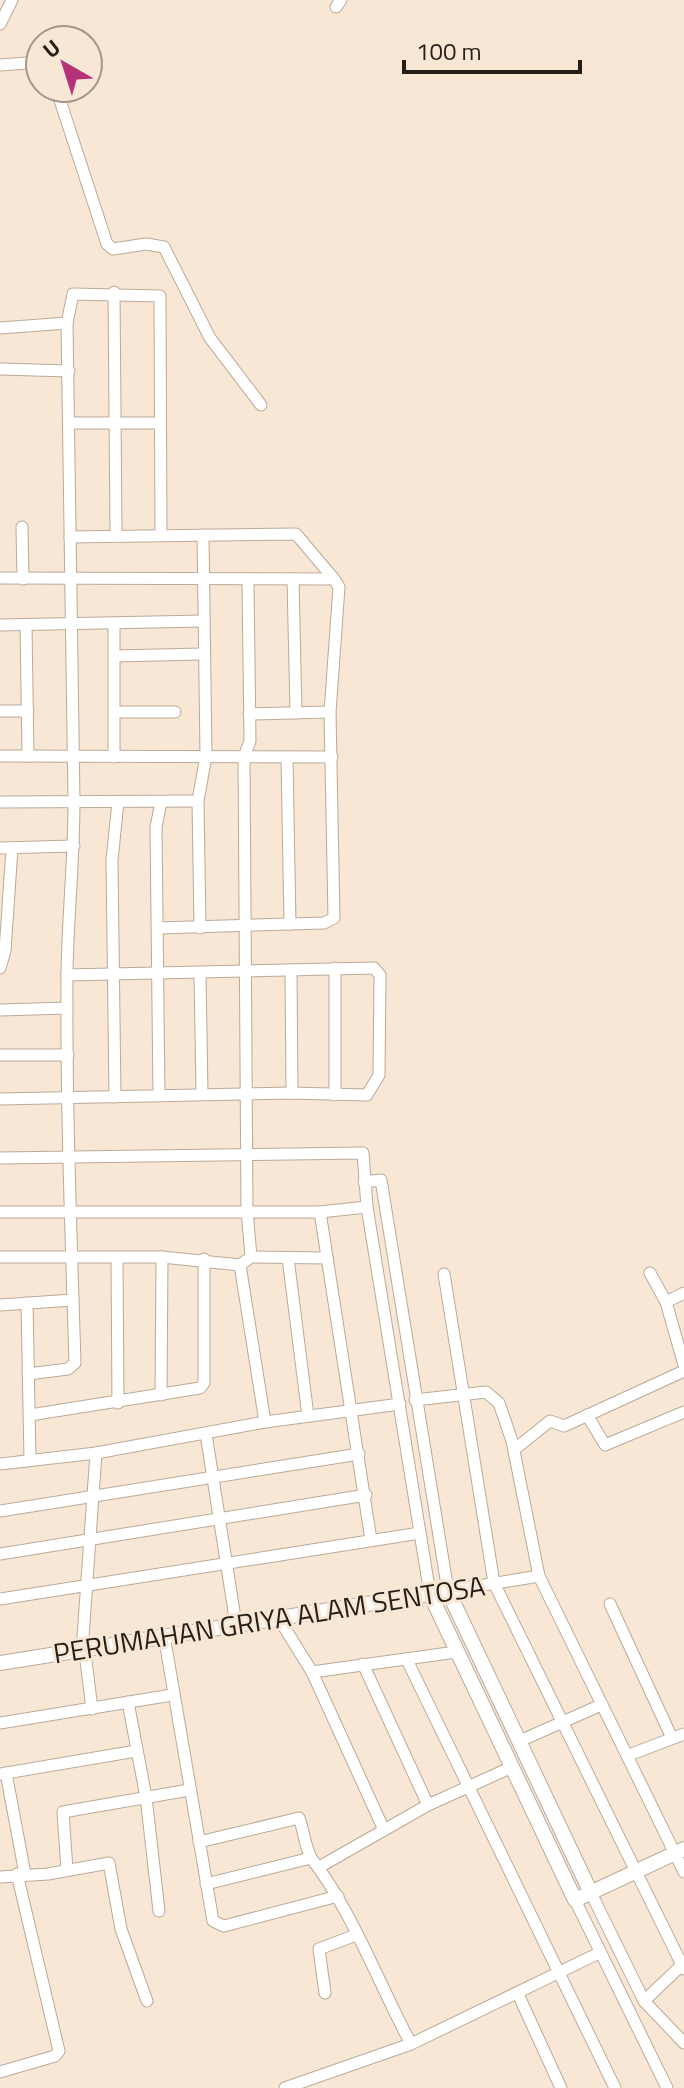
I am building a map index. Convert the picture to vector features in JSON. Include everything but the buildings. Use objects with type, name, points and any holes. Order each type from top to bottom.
[{"type":"street","points":[[0,24],[12,0]]},
{"type":"street","points":[[0,65],[24,63]]},
{"type":"street","points":[[61,104],[107,244],[113,249],[146,244],[164,247],[210,338],[261,405]]},
{"type":"street","points":[[114,292],[116,535]]},
{"type":"street","points":[[28,1374],[68,1369],[75,1363],[67,1008],[68,894],[74,846],[67,323],[70,295],[114,292],[160,296],[161,535]]},
{"type":"street","points":[[0,328],[67,323]]},
{"type":"street","points":[[0,369],[69,371]]},
{"type":"street","points":[[69,423],[160,423]]},
{"type":"street","points":[[22,527],[23,579]]},
{"type":"street","points":[[70,537],[296,534],[339,587],[330,712],[336,913],[332,921],[159,928]]},
{"type":"street","points":[[200,928],[198,801],[206,756],[202,654],[203,535]]},
{"type":"street","points":[[0,578],[334,579]]},
{"type":"street","points":[[293,579],[296,713]]},
{"type":"street","points":[[248,581],[250,741],[244,757],[244,925],[247,1210],[251,1257]]},
{"type":"street","points":[[0,625],[203,621]]},
{"type":"street","points":[[114,623],[114,757]]},
{"type":"street","points":[[26,625],[28,756]]},
{"type":"street","points":[[114,656],[202,654]]},
{"type":"street","points":[[0,711],[28,711]]},
{"type":"street","points":[[115,712],[175,712]]},
{"type":"street","points":[[249,714],[330,712]]},
{"type":"street","points":[[0,756],[332,757]]},
{"type":"street","points":[[287,758],[290,924]]},
{"type":"street","points":[[0,802],[198,801]]},
{"type":"street","points":[[115,1097],[112,860],[118,802]]},
{"type":"street","points":[[159,1096],[156,827],[161,802]]},
{"type":"street","points":[[0,968],[5,951],[6,848],[74,846]]},
{"type":"street","points":[[335,968],[335,1095]]},
{"type":"street","points":[[0,1099],[292,1093],[367,1095],[378,1080],[380,975],[374,968],[67,975]]},
{"type":"street","points":[[291,970],[292,1093]]},
{"type":"street","points":[[200,973],[202,1094]]},
{"type":"street","points":[[0,1010],[67,1008]]},
{"type":"street","points":[[0,1055],[68,1055]]},
{"type":"street","points":[[0,1158],[363,1153],[367,1207],[430,1594],[510,1768],[667,2088]]},
{"type":"street","points":[[364,1182],[381,1180],[448,1591],[522,1740],[644,2001],[684,2043]]},
{"type":"street","points":[[0,1212],[320,1212],[367,1207]]},
{"type":"street","points":[[320,1212],[371,1540]]},
{"type":"street","points":[[0,1257],[162,1257],[240,1265],[251,1257],[327,1258]]},
{"type":"street","points":[[117,1257],[118,1403]]},
{"type":"street","points":[[161,1395],[162,1257]]},
{"type":"street","points":[[288,1258],[308,1416]]},
{"type":"street","points":[[30,1415],[197,1389],[204,1383],[204,1259]]},
{"type":"street","points":[[240,1265],[265,1422]]},
{"type":"street","points":[[650,1273],[679,1327],[684,1365]]},
{"type":"street","points":[[444,1274],[494,1583],[634,1874],[683,1966],[644,2001]]},
{"type":"street","points":[[666,1302],[684,1293]]},
{"type":"street","points":[[0,1305],[73,1300]]},
{"type":"street","points":[[27,1303],[30,1460]]},
{"type":"street","points":[[515,1449],[550,1421],[562,1426],[684,1371]]},
{"type":"street","points":[[415,1400],[486,1392],[495,1397],[515,1449],[539,1576],[601,1705],[679,1851],[684,1872]]},
{"type":"street","points":[[0,1464],[96,1453],[265,1422],[400,1404]]},
{"type":"street","points":[[587,1415],[605,1445],[684,1412]]},
{"type":"street","points":[[206,1434],[236,1624]]},
{"type":"street","points":[[92,1709],[83,1648],[96,1453]]},
{"type":"street","points":[[0,1511],[359,1454]]},
{"type":"street","points":[[0,1554],[366,1495]]},
{"type":"street","points":[[0,1599],[420,1533]]},
{"type":"street","name":"PERUMAHAN GRIYA ALAM SENTOSA","points":[[0,1663],[539,1576]]},
{"type":"street","points":[[610,1604],[678,1736],[629,1755]]},
{"type":"street","points":[[279,1619],[312,1672],[384,1830]]},
{"type":"street","points":[[164,1635],[212,1919],[221,1926],[338,1896]]},
{"type":"street","points":[[312,1672],[456,1652]]},
{"type":"street","points":[[407,1660],[615,2088]]},
{"type":"street","points":[[363,1664],[428,1805]]},
{"type":"street","points":[[0,1723],[172,1695]]},
{"type":"street","points":[[128,1702],[146,1797],[159,1911]]},
{"type":"street","points":[[522,1740],[601,1705]]},
{"type":"street","points":[[0,2072],[52,2057],[59,2051],[3,1774],[136,1751]]},
{"type":"street","points":[[206,1884],[316,1862],[428,1805],[468,1790],[510,1768]]},
{"type":"street","points":[[67,1870],[63,1812],[189,1790]]},
{"type":"street","points":[[199,1842],[296,1817],[316,1862],[338,1896],[411,2044]]},
{"type":"street","points":[[575,1900],[679,1851]]},
{"type":"street","points":[[0,1877],[67,1870],[105,1862],[110,1864],[121,1929],[147,2001]]},
{"type":"street","points":[[325,1993],[319,1949],[356,1935]]},
{"type":"street","points":[[285,2088],[411,2044],[599,1953]]},
{"type":"street","points":[[518,1994],[561,2088]]}]
